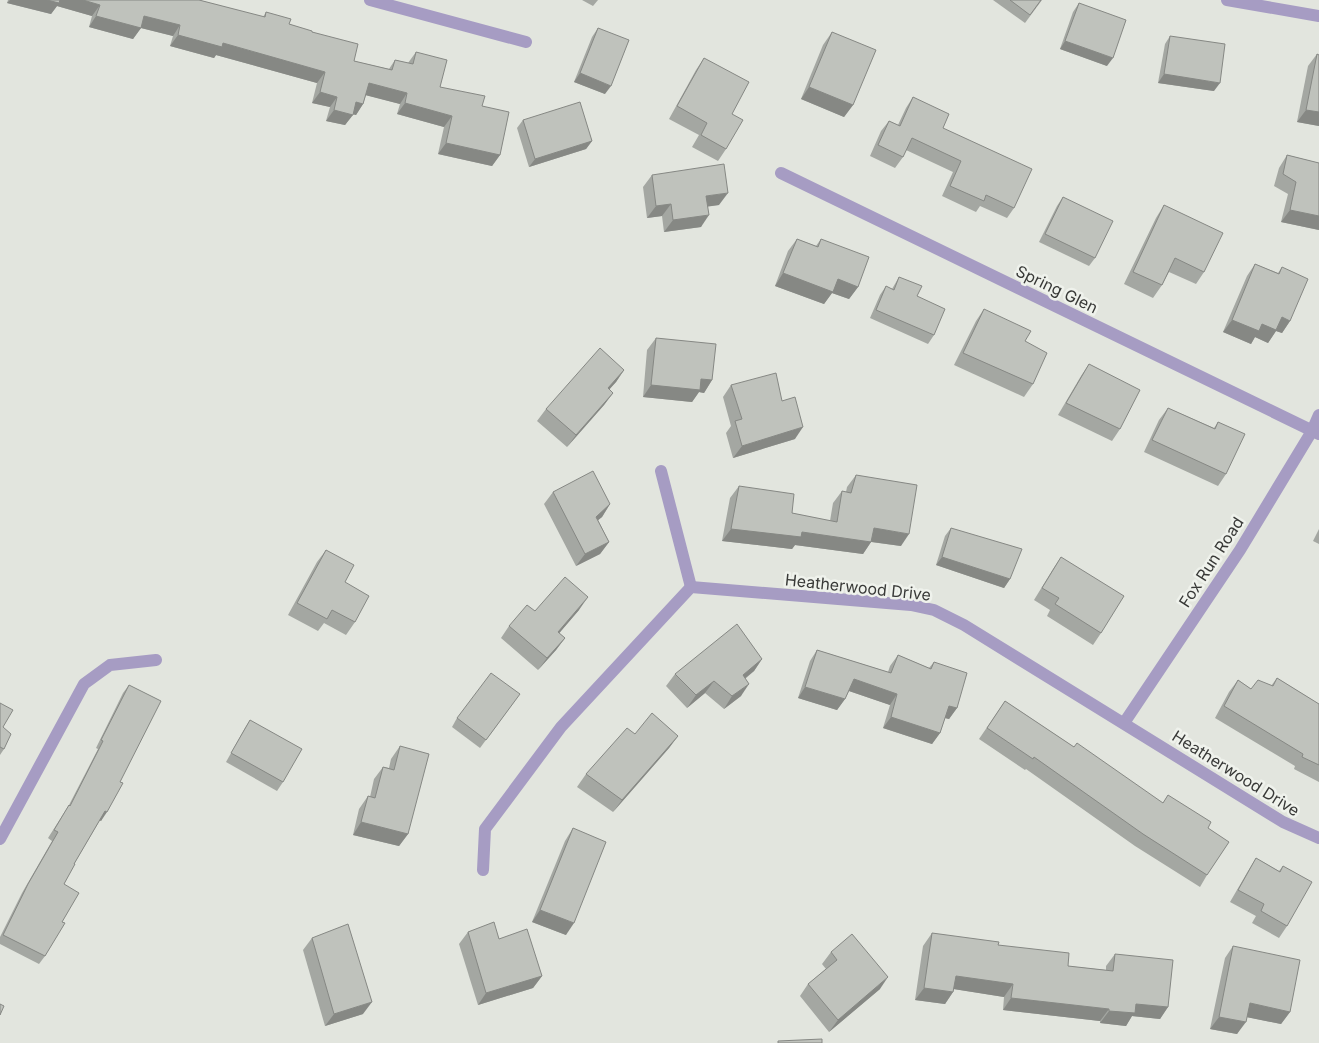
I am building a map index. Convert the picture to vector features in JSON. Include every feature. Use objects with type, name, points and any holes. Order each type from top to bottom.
[{"type":"street","points":[[1227,0],[1319,16]]},
{"type":"street","points":[[377,1],[526,42]]},
{"type":"street","name":"Spring Glen","points":[[781,173],[1316,432]]},
{"type":"street","name":"Fox Run Road","points":[[1124,723],[1240,550],[1316,432],[1319,415]]},
{"type":"street","points":[[482,870],[485,829],[562,727],[691,587],[662,471]]},
{"type":"street","name":"Heatherwood Drive","points":[[691,587],[911,606],[934,610],[964,625],[1283,822],[1319,838]]},
{"type":"street","points":[[0,839],[84,684],[110,665],[156,660]]},
{"type":"building","points":[[47,0],[60,0],[59,3]]},
{"type":"building","points":[[83,0],[199,0],[265,17],[266,12],[291,19],[289,24],[312,32],[358,44],[354,61],[392,70],[395,60],[413,64],[416,52],[447,60],[440,87],[485,96],[482,106],[509,112],[500,155],[446,143],[452,116],[405,103],[407,93],[369,83],[363,104],[356,102],[353,115],[334,110],[337,97],[320,92],[325,72],[223,43],[222,47],[178,35],[180,25],[144,16],[141,28],[96,16],[100,5]]},
{"type":"building","points":[[1010,0],[1041,0],[1030,15]]},
{"type":"building","points":[[1079,3],[1126,20],[1113,58],[1065,41]]},
{"type":"building","points":[[598,28],[629,40],[611,86],[580,73]]},
{"type":"building","points":[[832,32],[876,50],[853,105],[809,87]]},
{"type":"building","points":[[1170,36],[1225,44],[1220,83],[1164,74]]},
{"type":"building","points":[[1317,54],[1319,55],[1319,112],[1306,110]]},
{"type":"building","points":[[704,58],[749,82],[732,114],[743,120],[726,149],[701,135],[707,123],[677,106]]},
{"type":"building","points":[[913,97],[949,114],[943,128],[1032,169],[1014,208],[986,195],[984,201],[950,186],[961,161],[912,138],[903,157],[878,145],[889,121],[900,126]]},
{"type":"building","points":[[580,102],[592,141],[535,159],[523,120]]},
{"type":"building","points":[[1287,155],[1319,163],[1319,216],[1290,210],[1296,182],[1283,174]]},
{"type":"building","points":[[724,164],[728,193],[706,196],[709,215],[673,220],[671,204],[656,206],[652,175]]},
{"type":"building","points":[[1063,197],[1113,221],[1095,258],[1045,234]]},
{"type":"building","points":[[1164,205],[1223,233],[1204,272],[1175,258],[1162,285],[1133,272]]},
{"type":"building","points":[[797,239],[818,247],[821,239],[869,257],[858,287],[838,279],[833,292],[783,273]]},
{"type":"building","points":[[1255,264],[1279,274],[1282,267],[1308,279],[1290,321],[1282,317],[1276,330],[1262,324],[1259,331],[1232,320]]},
{"type":"building","points":[[899,277],[922,286],[917,296],[945,309],[934,335],[876,310],[886,286],[894,290]]},
{"type":"building","points":[[984,309],[1031,331],[1025,341],[1047,353],[1033,384],[963,353]]},
{"type":"building","points":[[656,338],[716,344],[712,380],[701,379],[700,390],[651,385]]},
{"type":"building","points":[[600,348],[624,370],[608,388],[613,393],[576,435],[546,409]]},
{"type":"building","points":[[1089,364],[1140,390],[1120,429],[1066,403]]},
{"type":"building","points":[[776,373],[782,401],[795,397],[803,427],[742,446],[735,421],[742,419],[731,385]]},
{"type":"building","points":[[1168,408],[1215,429],[1218,422],[1245,434],[1226,474],[1152,440]]},
{"type":"building","points":[[593,471],[610,504],[596,517],[609,542],[585,554],[553,492]]},
{"type":"building","points":[[856,475],[917,485],[909,534],[874,528],[871,542],[802,532],[801,537],[731,529],[739,486],[794,494],[792,513],[837,522],[842,491],[851,493]]},
{"type":"building","points":[[951,528],[1022,549],[1010,579],[942,557]]},
{"type":"building","points":[[326,550],[354,565],[345,582],[369,596],[355,622],[332,610],[327,619],[297,603]]},
{"type":"building","points":[[1061,557],[1124,596],[1101,633],[1055,604],[1059,598],[1042,588]]},
{"type":"building","points":[[565,577],[588,597],[558,632],[565,638],[547,658],[509,626],[527,605],[535,611]]},
{"type":"building","points":[[737,624],[762,659],[743,675],[749,684],[732,696],[714,681],[696,695],[675,674]]},
{"type":"building","points":[[817,650],[891,673],[898,655],[931,669],[934,662],[967,673],[957,708],[949,706],[940,733],[891,717],[897,694],[854,679],[845,699],[805,687]]},
{"type":"building","points":[[491,673],[520,694],[486,740],[457,718]]},
{"type":"building","points":[[1277,678],[1319,704],[1319,765],[1302,757],[1303,754],[1224,706],[1238,680],[1251,689],[1258,680],[1273,686]]},
{"type":"building","points":[[129,685],[161,701],[120,782],[123,783],[64,884],[79,893],[62,922],[65,923],[45,956],[3,935],[28,884],[58,832],[54,830],[70,806]]},
{"type":"building","points":[[1005,701],[1074,747],[1077,743],[1163,803],[1168,795],[1211,822],[1208,828],[1229,842],[1207,875],[1143,834],[1034,757],[1033,759],[987,728]]},
{"type":"building","points":[[0,703],[13,710],[3,727],[11,734],[4,749],[0,747]]},
{"type":"building","points":[[652,713],[678,736],[622,800],[586,774],[627,728],[635,734]]},
{"type":"building","points":[[250,720],[302,749],[283,782],[231,753]]},
{"type":"building","points":[[400,746],[429,754],[408,834],[361,822],[368,796],[375,798],[383,767],[394,770]]},
{"type":"building","points":[[573,828],[606,842],[574,923],[540,910]]},
{"type":"building","points":[[1256,858],[1280,872],[1283,866],[1312,882],[1287,926],[1261,911],[1264,904],[1238,890]]},
{"type":"building","points":[[494,922],[499,939],[527,929],[542,976],[486,993],[468,932]]},
{"type":"building","points":[[348,924],[372,1002],[334,1014],[312,938]]},
{"type":"building","points":[[932,933],[999,942],[998,945],[1069,953],[1068,966],[1113,971],[1115,954],[1173,960],[1168,1007],[1136,1004],[1135,1013],[1011,998],[1013,984],[956,976],[953,992],[924,988]]},
{"type":"building","points":[[852,934],[888,977],[838,1020],[808,984],[837,960],[831,952]]},
{"type":"building","points":[[1233,946],[1300,960],[1290,1012],[1250,1003],[1246,1022],[1219,1017]]},
{"type":"building","points":[[0,1004],[4,1006],[0,1015]]},
{"type":"building","points":[[822,1039],[822,1043],[778,1043],[778,1041]]}]
